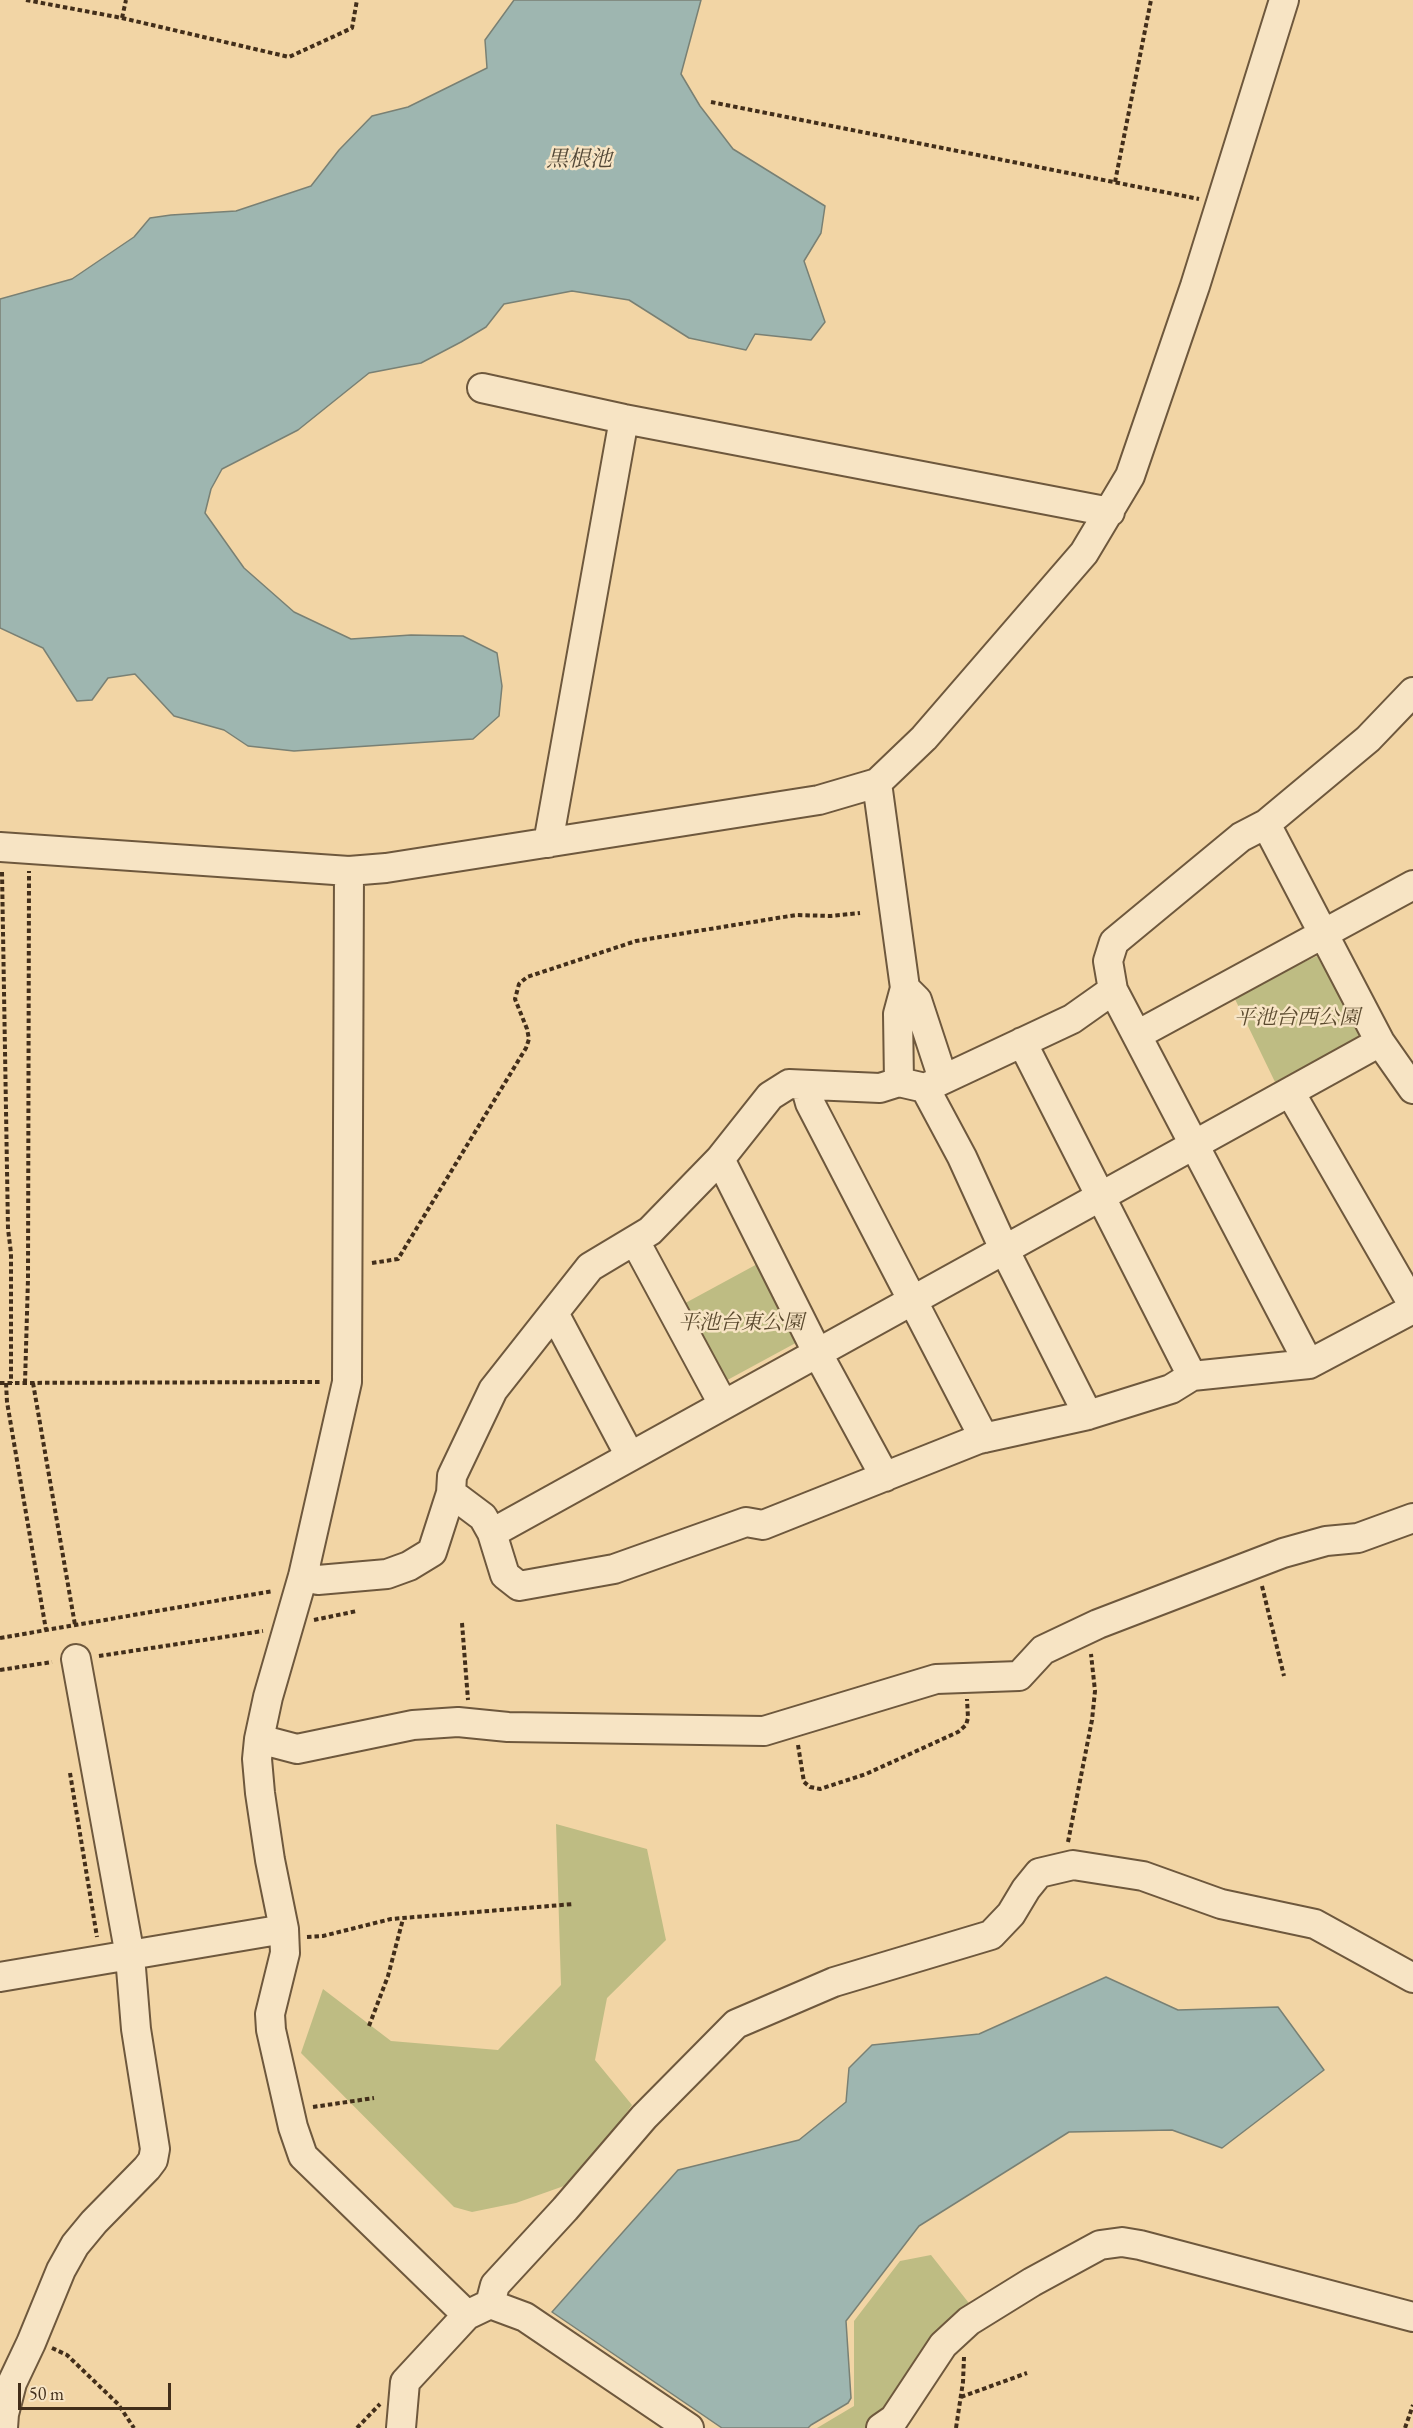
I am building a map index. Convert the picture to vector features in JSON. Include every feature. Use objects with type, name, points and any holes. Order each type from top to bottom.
[{"type":"street","points":[[1,860],[29,849],[349,871],[386,868],[819,800],[877,783],[924,738],[1084,553],[1130,476],[1195,286],[1284,0]]},
{"type":"street","points":[[482,388],[624,419],[1110,512]]},
{"type":"street","points":[[548,843],[624,419]]},
{"type":"street","points":[[1309,1364],[1113,990],[1107,961],[1114,942],[1241,837],[1266,824],[1368,739],[1413,692]]},
{"type":"street","points":[[877,783],[905,988],[898,1014],[923,1083],[962,1157],[1004,1250],[1088,1416]]},
{"type":"street","points":[[1266,824],[1380,1042],[1413,1089]]},
{"type":"street","points":[[349,871],[347,1382],[300,1583],[268,1697],[257,1760],[270,1860],[284,1934],[285,1953],[270,2014],[289,2109],[299,2146],[312,2168],[479,2309],[525,2317],[689,2428]]},
{"type":"street","points":[[1137,1035],[1325,935],[1413,885]]},
{"type":"street","points":[[905,988],[917,1000],[923,1083]]},
{"type":"street","points":[[300,1583],[387,1574],[432,1552],[451,1493],[452,1476],[493,1390],[590,1267],[650,1232],[720,1159],[770,1096],[789,1084],[880,1088],[923,1083],[1072,1019],[1113,990]]},
{"type":"street","points":[[1022,1042],[1192,1376]]},
{"type":"street","points":[[492,1533],[1380,1042]]},
{"type":"street","points":[[805,1085],[810,1103],[984,1438]]},
{"type":"street","points":[[451,1493],[483,1517],[492,1533],[505,1575],[519,1586],[614,1569],[746,1522],[763,1525],[984,1438],[1088,1416],[1171,1389],[1192,1376],[1309,1364],[1413,1307],[1290,1092]]},
{"type":"street","points":[[720,1159],[818,1354],[885,1477]]},
{"type":"street","points":[[635,1241],[723,1404]]},
{"type":"street","points":[[554,1313],[630,1456]]},
{"type":"street","points":[[259,1739],[297,1749],[413,1725],[467,1723],[508,1727],[764,1731],[936,1679],[1019,1676],[1043,1650],[1084,1630],[1283,1553],[1326,1541],[1358,1538],[1413,1518]]},
{"type":"street","points":[[3,2428],[12,2383],[61,2270],[75,2245],[153,2160],[155,2150],[136,2029],[130,1956],[76,1659]]},
{"type":"street","points":[[401,2428],[405,2382],[479,2309],[495,2285],[565,2209],[644,2117],[736,2024],[834,1982],[991,1935],[1011,1914],[1026,1889],[1039,1874],[1073,1865],[1143,1876],[1221,1904],[1315,1924],[1413,1978]]},
{"type":"street","points":[[0,1977],[100,1960],[284,1934]]},
{"type":"street","points":[[881,2428],[894,2419],[943,2345],[969,2321],[1032,2282],[1100,2245],[1122,2242],[1140,2245],[1413,2316]]},
{"type":"path","points":[[26,0],[122,18],[289,57],[352,28],[357,0]]},
{"type":"path","points":[[122,18],[126,0]]},
{"type":"path","points":[[1115,182],[1151,0]]},
{"type":"path","points":[[711,102],[1219,203]]},
{"type":"path","points":[[25,1383],[28,1279],[29,849]]},
{"type":"path","points":[[1,860],[8,1229],[11,1253],[7,1402],[46,1630]]},
{"type":"path","points":[[347,1267],[399,1259],[526,1048],[529,1039],[527,1029],[515,999],[519,984],[527,977],[636,941],[796,915],[831,916],[860,913]]},
{"type":"path","points":[[0,1383],[347,1382]]},
{"type":"path","points":[[33,1383],[75,1625]]},
{"type":"path","points":[[1254,1564],[1284,1676]]},
{"type":"path","points":[[0,1638],[278,1590],[300,1583]]},
{"type":"path","points":[[0,1670],[289,1622],[315,1620],[357,1611]]},
{"type":"path","points":[[462,1623],[468,1691],[467,1723]]},
{"type":"path","points":[[1066,1866],[1072,1814],[1092,1720],[1095,1691],[1094,1669],[1084,1630]]},
{"type":"path","points":[[795,1722],[804,1782],[810,1787],[820,1789],[866,1774],[958,1732],[966,1725],[968,1718],[965,1678]]},
{"type":"path","points":[[69,1766],[100,1960]]},
{"type":"path","points":[[284,1934],[322,1936],[391,1919],[574,1904]]},
{"type":"path","points":[[369,2026],[388,1976],[403,1918]]},
{"type":"path","points":[[289,2109],[374,2098]]},
{"type":"path","points":[[953,2336],[964,2352],[956,2428]]},
{"type":"path","points":[[31,2343],[67,2355],[117,2403],[134,2428]]},
{"type":"path","points":[[961,2397],[1027,2373]]},
{"type":"path","points":[[1405,2428],[1413,2405]]},
{"type":"green space","name":"平池台西公園","points":[[1317,956],[1362,1036],[1275,1082],[1233,995]]},
{"type":"green space","name":"平池台東公園","points":[[761,1262],[803,1339],[720,1384],[678,1307]]},
{"type":"green space","points":[[556,1824],[647,1849],[666,1940],[607,1998],[595,2060],[632,2105],[578,2181],[516,2203],[472,2212],[454,2207],[301,2053],[323,1989],[391,2041],[498,2050],[561,1985]]},
{"type":"green space","points":[[931,2255],[972,2307],[901,2380],[883,2428],[817,2428],[854,2406],[854,2321],[900,2261]]},
{"type":"water","name":"黒根池","points":[[514,0],[701,0],[681,74],[700,106],[733,149],[825,206],[821,233],[804,261],[825,322],[811,340],[755,334],[746,350],[689,338],[629,300],[572,291],[504,304],[486,327],[461,342],[421,363],[369,373],[298,430],[222,469],[211,489],[205,513],[244,568],[294,612],[351,639],[411,635],[463,636],[497,653],[502,686],[499,716],[473,739],[294,751],[248,746],[224,730],[174,716],[135,674],[108,678],[92,700],[77,701],[43,648],[0,628],[0,299],[72,279],[134,237],[150,218],[236,211],[311,186],[339,150],[372,116],[408,107],[487,68],[485,40]]},
{"type":"water","points":[[1106,1977],[1178,2010],[1278,2007],[1324,2070],[1222,2148],[1172,2130],[1069,2132],[919,2226],[846,2321],[851,2398],[848,2403],[808,2428],[722,2428],[552,2312],[678,2170],[799,2140],[846,2102],[849,2068],[872,2045],[979,2034]]}]
